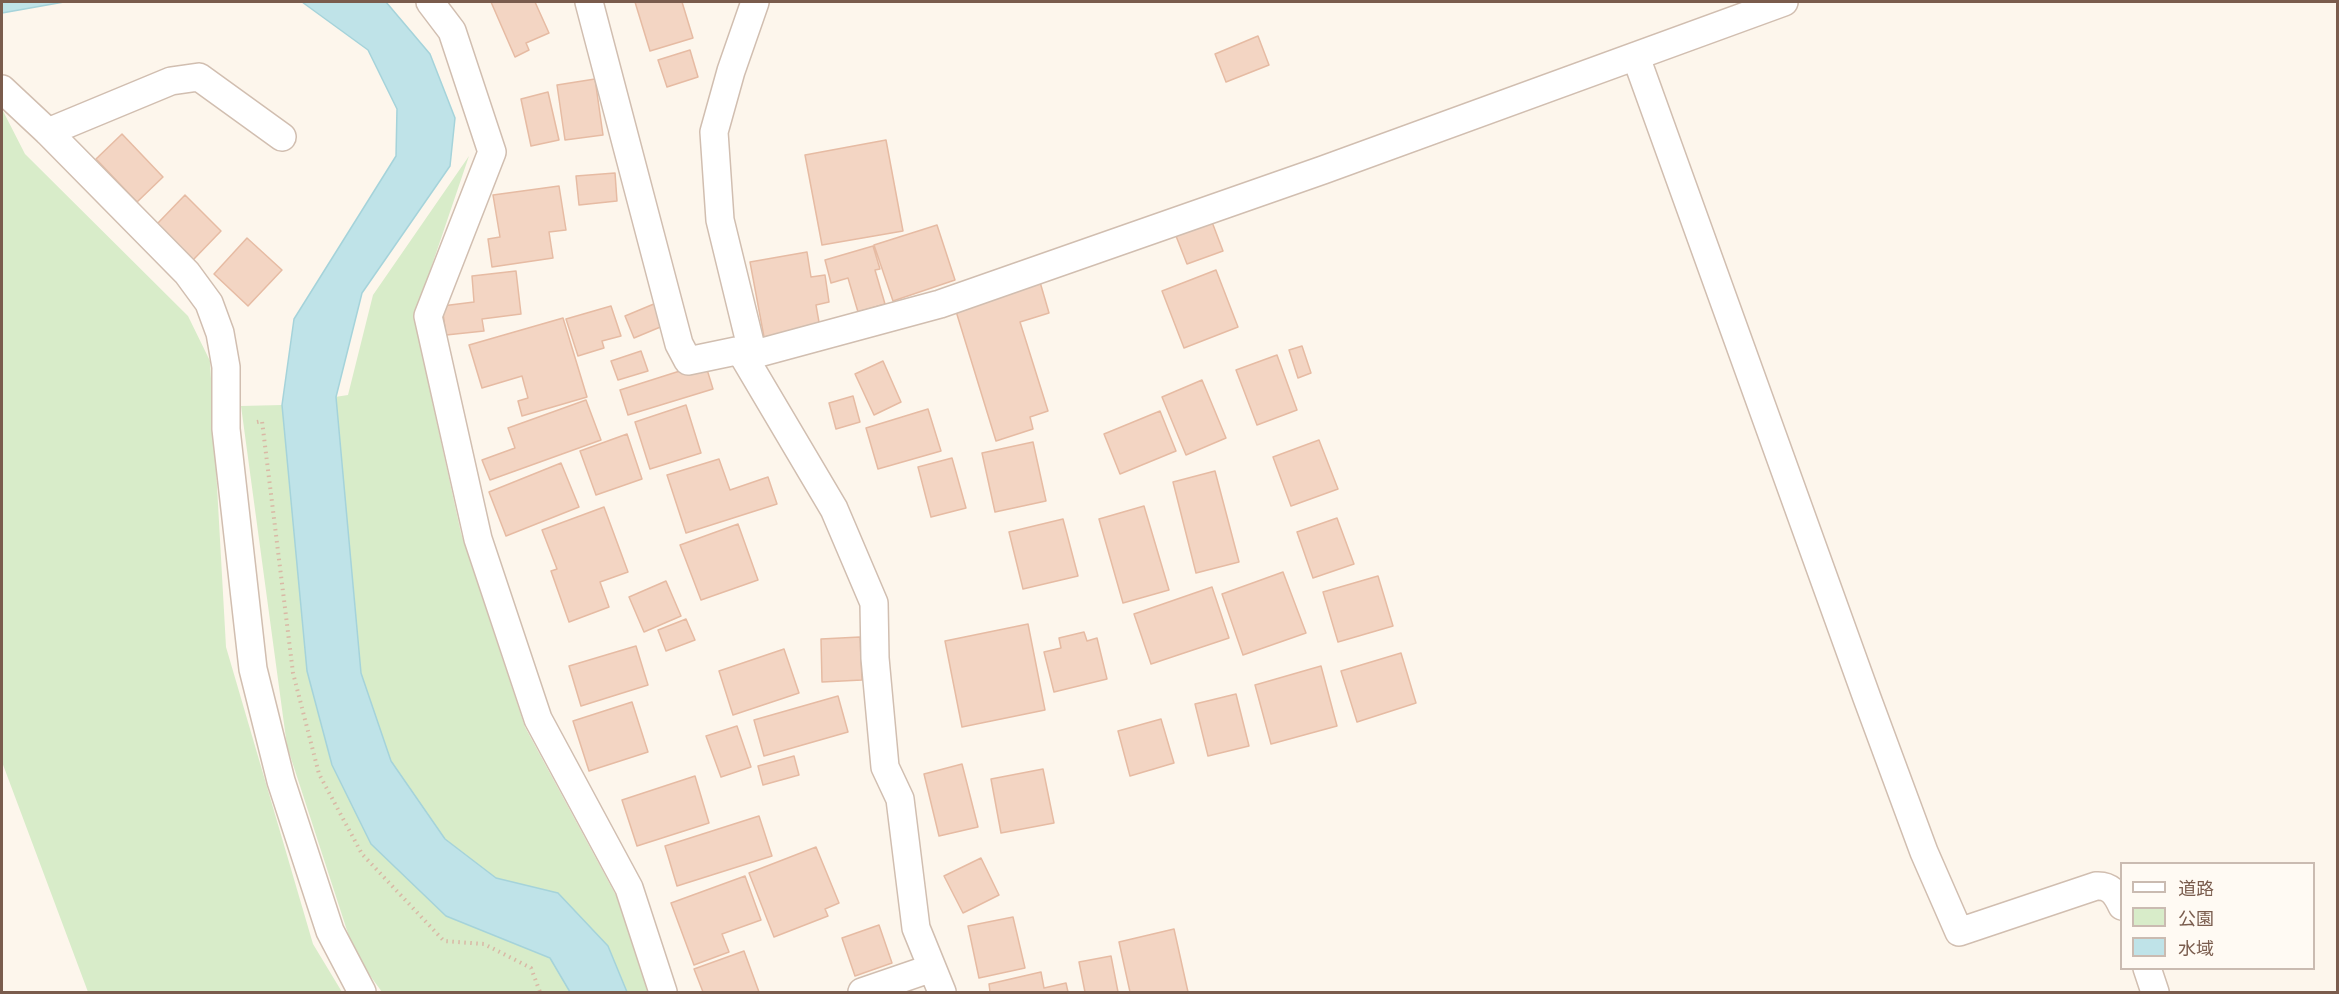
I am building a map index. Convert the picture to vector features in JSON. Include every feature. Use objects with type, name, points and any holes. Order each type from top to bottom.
[{"type":"street","points":[[430,2],[452,30],[492,152],[428,316],[478,539],[538,719],[629,888],[663,993]]},
{"type":"street","points":[[589,2],[679,344],[688,361],[736,351],[749,356],[940,304],[1323,170],[1784,2]]},
{"type":"street","points":[[755,2],[731,71],[714,132],[720,220],[749,356],[834,509],[874,603],[875,658],[885,767],[900,799],[916,928],[942,993]]},
{"type":"street","points":[[1636,57],[1867,698],[1924,852],[1959,932],[2096,886],[2104,886],[2112,890],[2120,904]]},
{"type":"street","points":[[48,132],[171,81],[198,77],[282,137]]},
{"type":"street","points":[[2,89],[48,132],[187,273],[209,303],[220,333],[226,367],[226,429],[253,669],[281,780],[327,920],[362,993]]},
{"type":"street","points":[[862,993],[932,968]]},
{"type":"street","points":[[2147,970],[2155,993]]},
{"type":"path","points":[[226,429],[262,421],[293,673],[319,774],[362,854],[444,941],[484,944],[531,968],[540,993]]},
{"type":"green space","points":[[2,109],[25,154],[188,316],[210,361],[226,647],[313,944],[342,992],[88,992],[2,762]]},
{"type":"green space","points":[[469,156],[414,318],[461,533],[525,727],[625,912],[649,992],[382,992],[355,955],[287,746],[241,406],[282,405],[348,395],[373,295]]},
{"type":"water","points":[[2,2],[64,2],[2,13]]},
{"type":"water","points":[[302,2],[386,2],[430,54],[455,118],[450,166],[362,293],[336,397],[361,673],[391,761],[445,839],[496,878],[558,893],[608,946],[627,992],[570,992],[550,958],[446,916],[371,844],[332,765],[307,671],[282,405],[294,319],[396,156],[397,109],[368,50]]},
{"type":"building","points":[[491,2],[535,2],[549,33],[526,43],[529,50],[515,57]]},
{"type":"building","points":[[635,2],[682,2],[693,38],[650,51]]},
{"type":"building","points":[[1258,36],[1269,65],[1226,82],[1215,54]]},
{"type":"building","points":[[690,50],[698,77],[667,87],[658,60]]},
{"type":"building","points":[[595,79],[603,135],[565,140],[557,85]]},
{"type":"building","points":[[548,92],[559,140],[531,146],[521,99]]},
{"type":"building","points":[[122,134],[163,177],[137,202],[96,159]]},
{"type":"building","points":[[886,140],[903,231],[822,245],[805,155]]},
{"type":"building","points":[[615,173],[617,201],[579,205],[576,176]]},
{"type":"building","points":[[559,186],[566,230],[549,232],[553,258],[492,267],[488,239],[500,237],[493,195]]},
{"type":"building","points":[[185,195],[221,231],[193,260],[157,224]]},
{"type":"building","points":[[1212,222],[1223,251],[1187,264],[1176,236]]},
{"type":"building","points":[[937,225],[955,280],[893,301],[874,245]]},
{"type":"building","points":[[247,238],[282,270],[248,306],[214,274]]},
{"type":"building","points":[[873,246],[880,269],[875,270],[885,304],[858,312],[848,278],[831,283],[825,260]]},
{"type":"building","points":[[807,252],[811,277],[825,275],[829,302],[816,305],[820,328],[764,337],[750,262]]},
{"type":"building","points":[[1216,270],[1238,327],[1184,348],[1162,291]]},
{"type":"building","points":[[516,271],[521,314],[482,319],[484,331],[446,335],[442,306],[474,302],[472,276]]},
{"type":"building","points":[[1040,282],[1049,313],[1020,322],[1048,411],[1030,417],[1033,429],[996,441],[955,308]]},
{"type":"building","points":[[661,301],[670,323],[634,338],[625,316]]},
{"type":"building","points":[[611,306],[621,336],[602,341],[604,348],[578,356],[566,319]]},
{"type":"building","points":[[563,318],[587,397],[522,416],[518,401],[528,398],[522,376],[482,388],[469,345]]},
{"type":"building","points":[[1302,346],[1311,373],[1298,378],[1289,350]]},
{"type":"building","points":[[641,351],[648,371],[618,380],[611,361]]},
{"type":"building","points":[[1277,355],[1297,410],[1257,425],[1236,370]]},
{"type":"building","points":[[883,361],[901,402],[874,415],[855,374]]},
{"type":"building","points":[[705,363],[713,389],[628,415],[620,390]]},
{"type":"building","points":[[1202,380],[1226,438],[1186,455],[1162,397]]},
{"type":"building","points":[[853,396],[860,422],[836,429],[829,403]]},
{"type":"building","points":[[586,400],[601,440],[490,480],[482,460],[515,448],[508,428]]},
{"type":"building","points":[[686,405],[701,453],[650,469],[635,422]]},
{"type":"building","points":[[928,409],[941,451],[878,469],[866,428]]},
{"type":"building","points":[[1160,411],[1176,451],[1120,474],[1104,434]]},
{"type":"building","points":[[627,434],[642,479],[596,495],[580,451]]},
{"type":"building","points":[[1319,440],[1338,489],[1291,506],[1273,457]]},
{"type":"building","points":[[1033,442],[1046,501],[995,512],[982,453]]},
{"type":"building","points":[[952,458],[966,508],[931,517],[918,467]]},
{"type":"building","points":[[719,459],[730,490],[768,477],[777,504],[686,533],[667,475]]},
{"type":"building","points":[[561,463],[579,507],[506,536],[489,492]]},
{"type":"building","points":[[1215,471],[1239,562],[1196,573],[1173,482]]},
{"type":"building","points":[[1144,506],[1169,590],[1123,603],[1099,519]]},
{"type":"building","points":[[604,507],[628,572],[600,582],[609,607],[569,622],[551,571],[557,569],[542,530]]},
{"type":"building","points":[[1337,518],[1354,564],[1313,578],[1297,532]]},
{"type":"building","points":[[1063,519],[1078,576],[1023,589],[1009,532]]},
{"type":"building","points":[[738,524],[758,580],[701,600],[680,545]]},
{"type":"building","points":[[1283,572],[1306,633],[1243,655],[1222,594]]},
{"type":"building","points":[[1378,576],[1393,626],[1338,642],[1323,592]]},
{"type":"building","points":[[666,581],[681,616],[644,632],[629,597]]},
{"type":"building","points":[[1212,587],[1229,638],[1151,664],[1134,614]]},
{"type":"building","points":[[686,619],[695,640],[666,651],[658,630]]},
{"type":"building","points":[[1028,624],[1045,710],[962,727],[945,641]]},
{"type":"building","points":[[1084,632],[1087,641],[1097,638],[1107,679],[1054,692],[1044,652],[1061,648],[1059,638]]},
{"type":"building","points":[[860,637],[862,680],[822,682],[821,639]]},
{"type":"building","points":[[636,646],[648,685],[581,706],[569,666]]},
{"type":"building","points":[[784,649],[799,693],[733,715],[719,671]]},
{"type":"building","points":[[1401,653],[1416,703],[1357,722],[1341,671]]},
{"type":"building","points":[[1321,666],[1337,726],[1271,744],[1255,685]]},
{"type":"building","points":[[1236,694],[1249,746],[1208,756],[1195,704]]},
{"type":"building","points":[[838,696],[848,732],[764,756],[754,720]]},
{"type":"building","points":[[632,702],[648,752],[589,771],[573,721]]},
{"type":"building","points":[[1161,719],[1174,763],[1130,776],[1118,731]]},
{"type":"building","points":[[737,726],[751,767],[721,777],[706,736]]},
{"type":"building","points":[[794,756],[799,775],[763,785],[758,766]]},
{"type":"building","points":[[962,764],[978,827],[939,836],[924,774]]},
{"type":"building","points":[[1043,769],[1054,823],[1001,833],[991,779]]},
{"type":"building","points":[[695,776],[709,823],[637,846],[622,800]]},
{"type":"building","points":[[759,816],[772,856],[677,886],[665,846]]},
{"type":"building","points":[[816,847],[839,903],[825,909],[828,916],[774,937],[749,873]]},
{"type":"building","points":[[981,858],[999,895],[963,913],[944,876]]},
{"type":"building","points":[[745,876],[761,920],[722,934],[729,952],[694,965],[671,903]]},
{"type":"building","points":[[1013,917],[1025,968],[979,978],[968,926]]},
{"type":"building","points":[[879,925],[892,963],[855,976],[842,938]]},
{"type":"building","points":[[1174,929],[1188,992],[1130,992],[1119,942]]},
{"type":"building","points":[[744,951],[759,992],[703,992],[694,969]]},
{"type":"building","points":[[1111,956],[1118,992],[1085,992],[1079,962]]},
{"type":"building","points":[[1041,972],[1044,988],[1066,983],[1068,992],[990,992],[989,984]]}]
